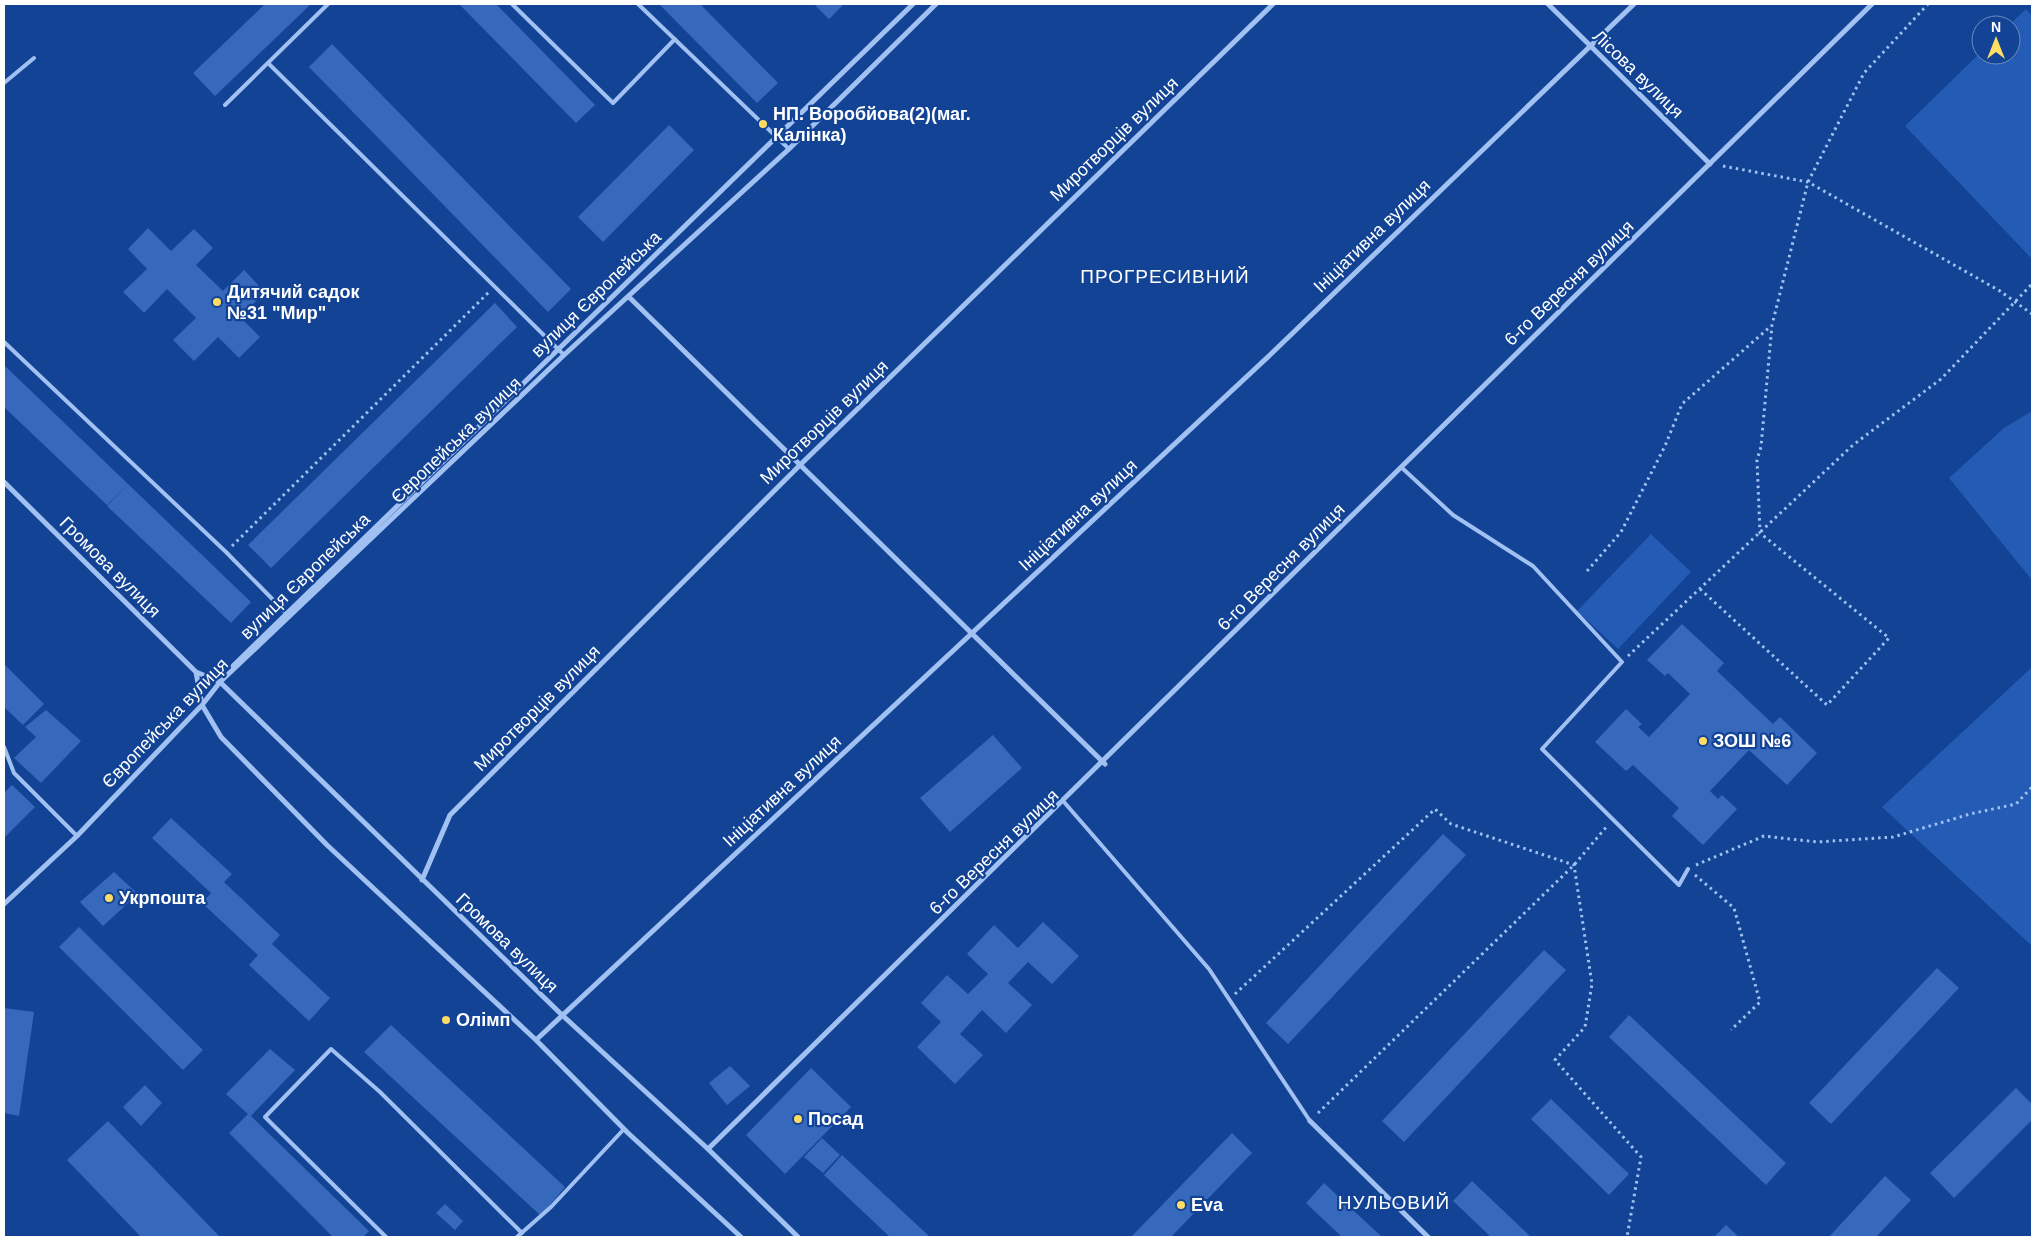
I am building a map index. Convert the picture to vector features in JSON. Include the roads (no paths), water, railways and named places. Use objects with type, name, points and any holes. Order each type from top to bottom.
[{"type":"street","name":"вулиця Європейська","points":[[233,666],[913,4]]},
{"type":"street","name":"Європейська вулиця","points":[[4,904],[76,836],[202,705],[220,682],[564,355],[789,149],[936,4]]},
{"type":"street","name":"Миротворців вулиця","points":[[422,880],[450,815],[800,465],[1274,4]]},
{"type":"street","name":"Лісова вулиця","points":[[1548,4],[1710,164]]},
{"type":"street","name":"Ініціативна вулиця","points":[[536,1040],[1272,353],[1634,4]]},
{"type":"street","name":"6-го Вересня вулиця","points":[[708,1149],[1104,764],[1401,467],[1872,4]]},
{"type":"street","points":[[629,297],[1104,764]]},
{"type":"street","name":"Громова вулиця","points":[[4,482],[196,672],[220,682],[562,1015],[708,1149],[798,1237]]},
{"type":"street","points":[[196,672],[202,705],[221,737],[327,845],[536,1040],[624,1129],[741,1237]]},
{"type":"street","points":[[1310,1120],[1428,1237]]},
{"type":"lane","points":[[225,105],[328,4]]},
{"type":"lane","points":[[512,4],[613,103],[675,39]]},
{"type":"lane","points":[[638,4],[789,149]]},
{"type":"lane","points":[[4,83],[34,58]]},
{"type":"lane","points":[[268,63],[564,355]]},
{"type":"lane","points":[[4,342],[226,552],[290,617]]},
{"type":"lane","points":[[1401,467],[1453,515],[1533,566],[1622,662],[1542,749],[1679,885],[1688,869]]},
{"type":"lane","points":[[4,747],[14,773],[76,836]]},
{"type":"lane","points":[[1064,802],[1209,969],[1310,1120]]},
{"type":"lane","points":[[386,1237],[265,1117],[331,1049],[380,1092],[522,1232]]},
{"type":"lane","points":[[517,1237],[551,1206],[624,1129]]},
{"type":"place","name":"НП. Воробйова(2)(маг. Калінка)","points":[[763,124]]},
{"type":"place","name":"Дитячий садок №31 \"Мир\"","points":[[217,302]]},
{"type":"place","name":"ЗОШ №6","points":[[1703,741]]},
{"type":"place","name":"Укрпошта","points":[[109,898]]},
{"type":"place","name":"Олімп","points":[[446,1020]]},
{"type":"place","name":"Посад","points":[[798,1119]]},
{"type":"place","name":"Eva","points":[[1181,1205]]},
{"type":"district","name":"ПРОГРЕСИВНИЙ","points":[[1165,276]]},
{"type":"district","name":"НУЛЬОВИЙ","points":[[1394,1202]]}]
